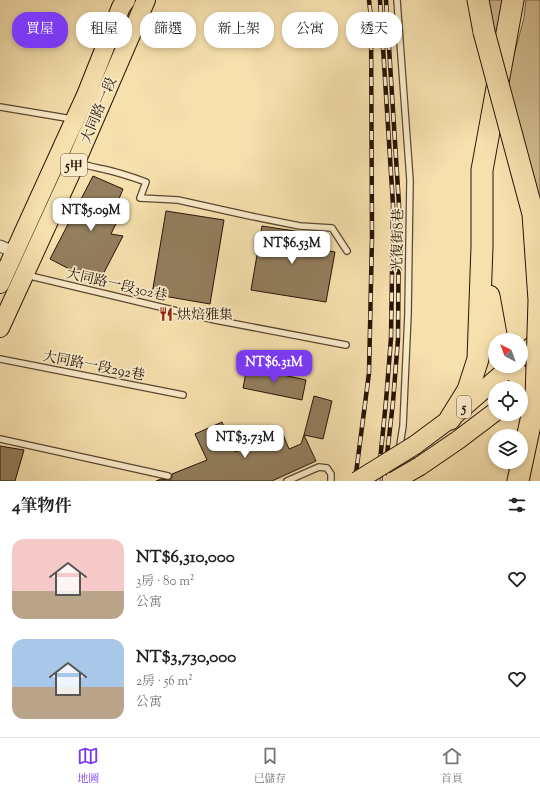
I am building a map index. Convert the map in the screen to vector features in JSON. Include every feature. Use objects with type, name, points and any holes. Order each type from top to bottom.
[{"type":"highway","points":[[478,0],[484,32],[533,214],[539,300],[531,420],[518,481]]},
{"type":"highway","points":[[450,419],[468,390],[478,359],[482,246],[482,170],[514,0]]},
{"type":"highway","points":[[482,246],[488,291],[497,333]]},
{"type":"highway","points":[[518,373],[533,387]]},
{"type":"main road","name":"大同路一段","points":[[0,328],[76,162],[121,7],[126,0]]},
{"type":"main road","name":"大同路一段","points":[[0,284],[7,249],[74,120],[94,98],[146,0]]},
{"type":"main road","points":[[528,350],[540,338]]},
{"type":"main road","name":"5","points":[[357,481],[415,445],[450,419],[503,373]]},
{"type":"main road","name":"5","points":[[395,475],[420,466],[488,417]]},
{"type":"lane","name":"光復街8巷","points":[[395,475],[403,419],[408,314],[410,180],[397,0]]},
{"type":"lane","points":[[0,107],[74,120]]},
{"type":"lane","points":[[76,162],[146,182],[140,198],[178,200],[300,226],[332,228],[347,251]]},
{"type":"lane","name":"大同路一段302巷","points":[[24,274],[216,320],[346,345]]},
{"type":"lane","name":"大同路一段292巷","points":[[0,359],[182,395]]},
{"type":"lane","points":[[0,439],[168,476]]},
{"type":"lane","points":[[287,481],[319,467],[328,468],[331,474],[331,481]]},
{"type":"shaded area","points":[[486,0],[503,0],[496,37]]},
{"type":"shaded area","points":[[526,0],[540,0],[540,201],[519,123],[505,88],[524,18]]},
{"type":"building","points":[[93,176],[123,189],[114,211],[121,213],[111,234],[123,236],[98,284],[50,259]]},
{"type":"building","points":[[166,211],[224,220],[210,304],[152,294]]},
{"type":"building","points":[[262,226],[321,235],[319,249],[335,252],[326,302],[251,290]]},
{"type":"building","points":[[247,367],[306,380],[302,400],[243,388]]},
{"type":"building","points":[[314,396],[332,401],[323,439],[304,435]]},
{"type":"building","points":[[222,422],[235,452],[282,432],[289,449],[301,444],[304,435],[316,461],[272,481],[156,481],[161,479],[170,480],[172,474],[207,460],[195,434]]},
{"type":"building","points":[[0,446],[24,450],[15,481],[0,481]]},
{"type":"railway","points":[[355,481],[369,373],[372,238],[371,17],[369,0]]},
{"type":"railway","points":[[378,481],[391,338],[393,205],[380,0]]},
{"type":"railway","points":[[384,481],[393,402],[398,339],[399,205],[386,0]]},
{"type":"place","name":"烘焙雅集","points":[[166,314]]}]
